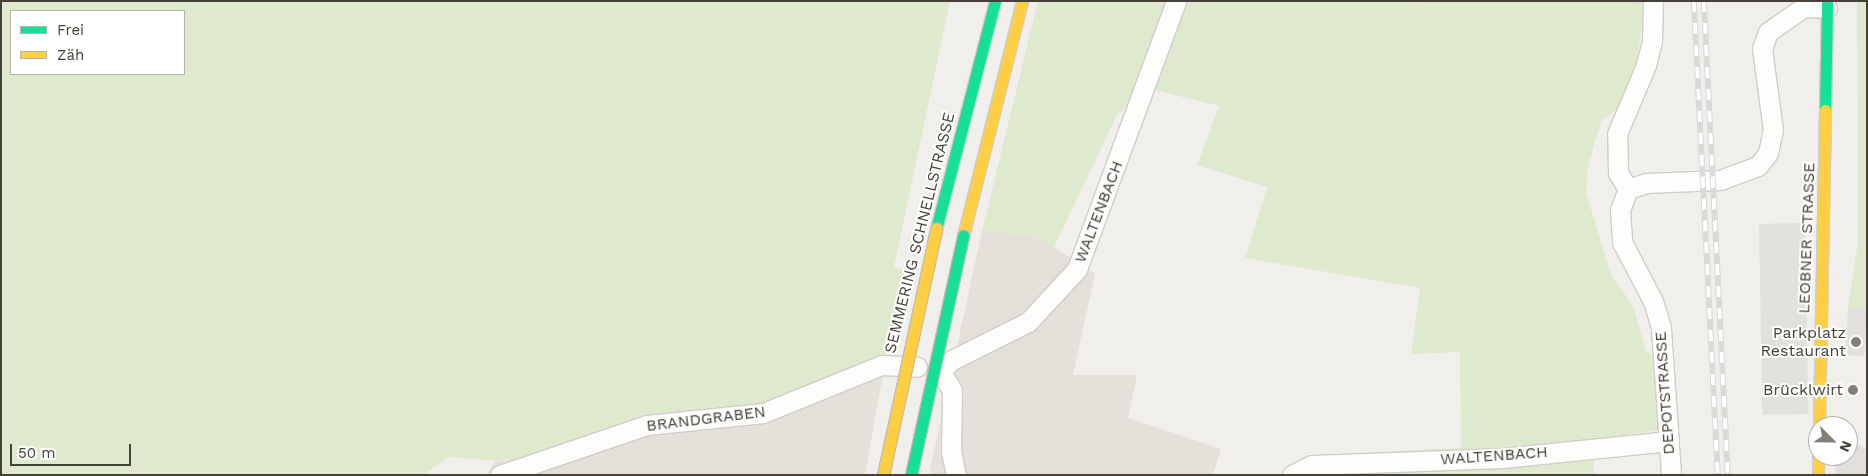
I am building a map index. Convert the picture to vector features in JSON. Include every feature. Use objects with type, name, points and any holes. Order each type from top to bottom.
[{"type":"main road","name":"SEMMERING SCHNELLSTRASSE","points":[[883,475],[936,229],[995,1]]},
{"type":"main road","points":[[911,475],[963,236],[1022,1]]},
{"type":"main road","name":"LEOBNER STRASSE","points":[[1818,475],[1827,5]]},
{"type":"street","name":"WALTENBACH","points":[[940,371],[952,360],[1028,322],[1055,299],[1077,269],[1176,1]]},
{"type":"street","points":[[1653,1],[1652,41],[1646,65],[1617,134],[1618,173],[1628,189],[1646,183],[1720,180],[1758,166],[1768,153],[1773,130],[1762,49],[1768,32],[1804,7],[1827,5]]},
{"type":"street","name":"DEPOTSTRASSE","points":[[1628,189],[1620,210],[1622,242],[1653,301],[1661,328],[1671,475]]},
{"type":"street","name":"BRANDGRABEN","points":[[500,475],[647,425],[763,413],[882,365],[895,363],[940,371]]},
{"type":"street","points":[[940,371],[952,390],[951,452],[956,475]]},
{"type":"street","name":"WALTENBACH","points":[[1292,475],[1312,465],[1502,458],[1669,441]]},
{"type":"shaded area","points":[[1370,1],[1644,1],[1644,3],[1370,5]]},
{"type":"shaded area","points":[[1805,223],[1808,414],[1762,415],[1759,224]]},
{"type":"shaded area","points":[[982,231],[1039,237],[1095,274],[1073,375],[1137,375],[1128,418],[1221,449],[1213,475],[929,475]]},
{"type":"shaded area","name":"Parkplatz Restaurant","points":[[1848,307],[1867,308],[1864,356],[1845,355]]},
{"type":"shaded area","points":[[886,357],[865,475],[487,475],[495,461],[513,462]]},
{"type":"shaded area","points":[[1858,444],[1867,450],[1867,475],[1835,475],[1835,466],[1858,466]]},
{"type":"green space","points":[[1,1],[950,1],[894,267],[906,271],[886,357],[790,399],[513,462],[448,457],[423,475],[1,475]]},
{"type":"green space","points":[[1038,1],[1170,1],[1140,93],[1117,115],[1054,247],[1039,237],[982,231]]},
{"type":"green space","points":[[1181,1],[1644,3],[1637,66],[1616,110],[1601,121],[1588,166],[1586,193],[1611,274],[1633,306],[1646,351],[1654,356],[1658,430],[1516,451],[1319,459],[1316,455],[1461,448],[1460,352],[1411,354],[1420,288],[1245,258],[1267,187],[1197,165],[1219,106],[1150,89]]},
{"type":"green space","points":[[1857,1],[1867,1],[1867,308],[1848,307],[1858,242]]},
{"type":"green space","points":[[1594,455],[1594,475],[1303,475]]},
{"type":"railway","points":[[1694,1],[1718,475]]},
{"type":"railway","points":[[1704,1],[1728,475]]},
{"type":"traffic: fast","points":[[936,229],[995,1]]},
{"type":"traffic: fast","points":[[1825,110],[1827,1]]},
{"type":"traffic: fast","points":[[911,475],[963,236]]},
{"type":"traffic: slow","points":[[963,236],[1022,1]]},
{"type":"traffic: slow","points":[[1818,475],[1825,110]]},
{"type":"traffic: slow","points":[[883,475],[936,229]]},
{"type":"place","name":"Parkplatz Restaurant","points":[[1856,342]]},
{"type":"place","name":"Brücklwirt","points":[[1853,390]]}]
